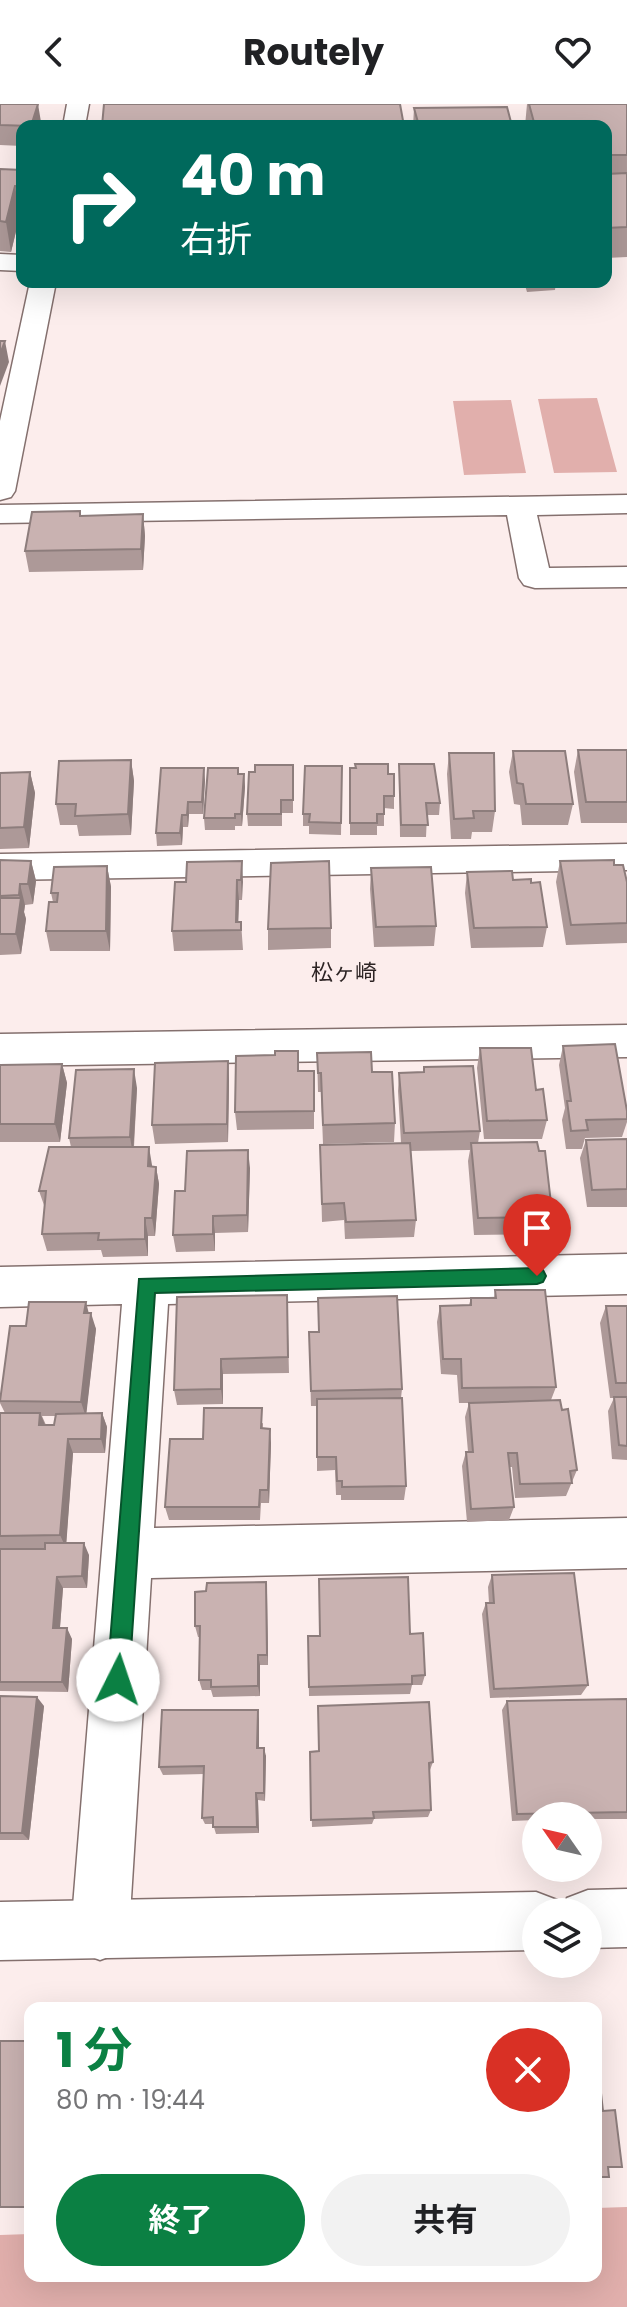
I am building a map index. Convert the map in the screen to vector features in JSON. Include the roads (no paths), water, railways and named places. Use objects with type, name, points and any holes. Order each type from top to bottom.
[{"type":"street","points":[[0,491],[42,288]]},
{"type":"street","points":[[0,514],[627,504]]},
{"type":"street","points":[[520,506],[535,578],[627,577]]},
{"type":"street","points":[[0,867],[627,857]]},
{"type":"street","points":[[0,1050],[627,1041]]},
{"type":"street","points":[[0,1287],[627,1274]]},
{"type":"street","points":[[100,1931],[146,1285]]},
{"type":"street","points":[[126,1554],[627,1543]]},
{"type":"street","points":[[602,1919],[627,1918]]},
{"type":"street","points":[[0,1931],[522,1921]]},
{"type":"district","name":"松ヶ崎","points":[[344,972]]}]
